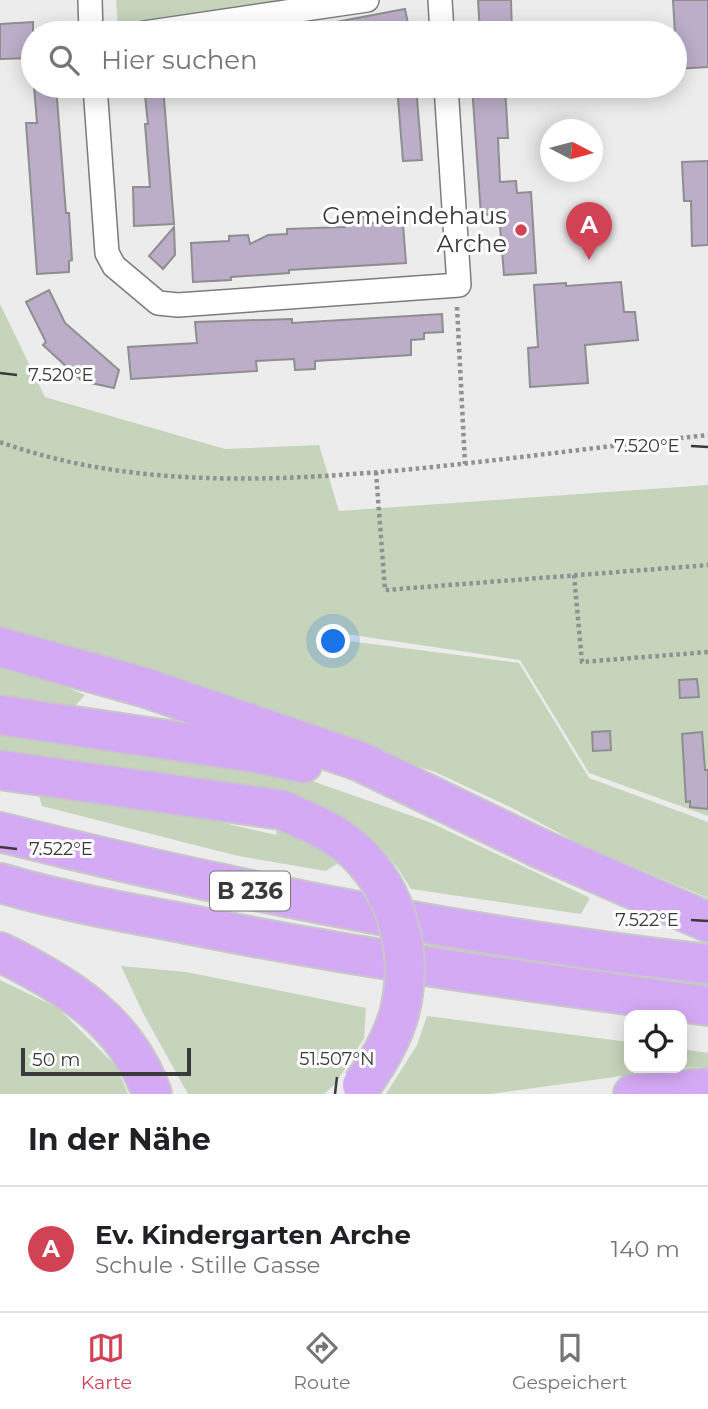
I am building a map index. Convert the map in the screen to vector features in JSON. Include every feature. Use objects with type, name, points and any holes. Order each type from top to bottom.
[{"type":"highway","points":[[0,647],[143,687],[359,761],[541,849],[708,922]]},
{"type":"highway","points":[[0,715],[256,753],[308,764],[440,801]]},
{"type":"highway","points":[[0,770],[282,810],[328,830],[356,852],[375,874],[390,898],[404,941],[405,977],[399,1016],[379,1061],[358,1089]]},
{"type":"highway","name":"B 236","points":[[0,832],[124,863],[284,898],[461,930],[619,954],[708,964]]},
{"type":"highway","name":"B 236","points":[[0,883],[43,896],[223,932],[433,968],[708,1006]]},
{"type":"highway","points":[[0,952],[32,967],[74,993],[103,1017],[128,1044],[145,1073],[152,1094]]},
{"type":"highway","points":[[632,1094],[708,1088]]},
{"type":"street","points":[[90,0],[91,21]]},
{"type":"street","points":[[225,21],[367,0]]},
{"type":"street","points":[[440,0],[441,21]]},
{"type":"street","points":[[96,98],[107,253],[114,266],[159,303],[178,305],[459,285],[447,98]]},
{"type":"path","points":[[459,285],[456,298],[465,464]]},
{"type":"path","points":[[0,442],[39,456],[86,465],[180,476],[276,477],[465,464],[708,435]]},
{"type":"path","points":[[376,472],[385,590],[708,565]]},
{"type":"path","points":[[573,575],[582,662],[708,652]]},
{"type":"green space","points":[[116,0],[283,0],[284,3],[164,21],[118,21]]},
{"type":"green space","points":[[0,304],[45,397],[225,449],[319,445],[339,511],[708,485],[708,816],[589,773],[520,660],[340,633],[341,640],[519,663],[589,778],[708,822],[708,898],[582,845],[435,772],[0,629]]},
{"type":"green space","points":[[0,665],[45,678],[85,695],[72,709],[0,699]]},
{"type":"green space","points":[[0,731],[312,781],[429,822],[590,898],[581,914],[411,889],[374,840],[326,871],[238,856],[42,806],[39,796],[198,817],[276,835],[283,795],[0,755]]},
{"type":"green space","points":[[121,966],[186,972],[366,1008],[364,1038],[336,1083],[324,1094],[188,1094],[143,1013]]},
{"type":"green space","points":[[0,980],[58,1008],[116,1066],[128,1094],[0,1094]]},
{"type":"green space","points":[[427,1016],[624,1041],[624,1073],[644,1073],[490,1094],[386,1094],[417,1045]]},
{"type":"green space","points":[[687,1050],[708,1053],[708,1067],[687,1068]]},
{"type":"building","points":[[478,0],[511,0],[512,21],[479,21]]},
{"type":"building","points":[[673,0],[708,0],[708,67],[687,68],[687,21],[674,21]]},
{"type":"building","points":[[405,9],[408,21],[341,21]]},
{"type":"building","points":[[21,23],[21,58],[0,59],[0,24]]},
{"type":"building","points":[[35,98],[57,98],[66,213],[69,213],[72,260],[69,261],[69,272],[37,274],[26,123],[37,123]]},
{"type":"building","points":[[145,98],[164,98],[174,224],[134,226],[133,187],[150,187],[145,124],[148,124]]},
{"type":"building","points":[[398,98],[417,98],[422,160],[403,161]]},
{"type":"building","points":[[473,98],[506,98],[508,138],[498,138],[500,182],[516,181],[517,193],[531,192],[536,273],[504,275],[499,214],[481,215]]},
{"type":"building","points":[[708,161],[708,245],[692,246],[691,201],[684,201],[682,162]]},
{"type":"building","points":[[365,217],[365,223],[403,224],[406,263],[289,270],[289,273],[193,282],[191,243],[229,241],[229,236],[248,235],[250,244],[268,235],[287,234],[287,229],[345,227],[345,218]]},
{"type":"building","points":[[174,227],[175,255],[163,269],[149,256]]},
{"type":"building","points":[[621,282],[624,312],[635,312],[638,340],[585,345],[588,383],[530,387],[528,348],[538,347],[534,285],[566,283],[566,286]]},
{"type":"building","points":[[49,290],[65,323],[119,370],[114,388],[82,381],[43,345],[46,342],[26,302]]},
{"type":"building","points":[[442,314],[443,332],[424,333],[424,339],[411,340],[411,355],[315,361],[315,369],[295,370],[294,359],[256,361],[257,371],[131,379],[128,347],[197,343],[195,322],[292,319],[292,323]]},
{"type":"building","points":[[697,679],[699,697],[680,698],[679,680]]},
{"type":"building","points":[[610,731],[611,750],[593,751],[592,732]]},
{"type":"building","points":[[702,732],[705,770],[708,770],[708,809],[690,807],[690,801],[686,802],[682,734]]},
{"type":"place","name":"Gemeindehaus Arche","points":[[521,230]]},
{"type":"place","name":"Ev. Kindergarten Arche","points":[[589,260]]}]
